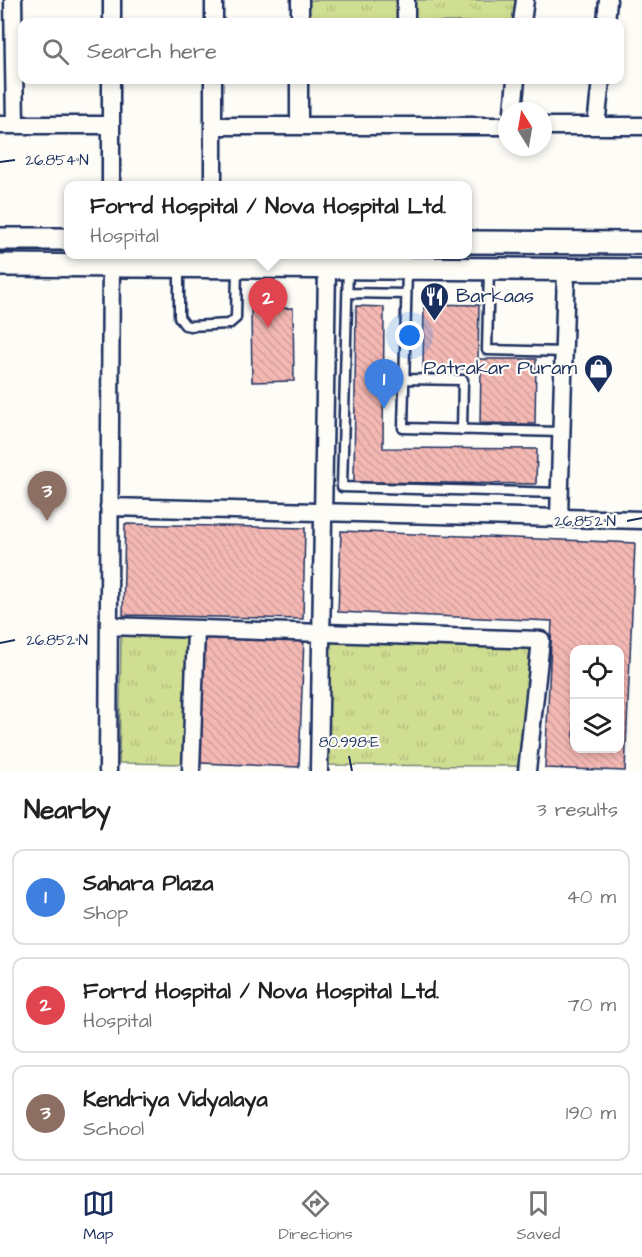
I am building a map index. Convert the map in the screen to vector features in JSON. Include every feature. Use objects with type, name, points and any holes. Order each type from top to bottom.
[{"type":"street","points":[[13,0],[18,27],[7,125],[111,125]]},
{"type":"street","points":[[112,0],[112,18]]},
{"type":"street","points":[[214,0],[214,18]]},
{"type":"street","points":[[300,0],[300,18]]},
{"type":"street","points":[[406,0],[406,18]]},
{"type":"street","points":[[523,18],[525,0]]},
{"type":"street","points":[[606,18],[608,0]]},
{"type":"street","points":[[111,84],[111,181]]},
{"type":"street","points":[[213,84],[213,181]]},
{"type":"street","points":[[298,126],[299,84]]},
{"type":"street","points":[[514,102],[516,84]]},
{"type":"street","points":[[596,126],[601,84]]},
{"type":"street","points":[[213,126],[498,126]]},
{"type":"street","points":[[552,126],[642,126]]},
{"type":"street","points":[[0,239],[64,239]]},
{"type":"street","points":[[472,242],[642,243]]},
{"type":"street","points":[[108,771],[111,260]]},
{"type":"street","points":[[0,265],[111,260],[179,266],[642,270]]},
{"type":"street","points":[[319,771],[327,267]]},
{"type":"street","points":[[559,518],[566,270]]},
{"type":"street","points":[[109,507],[642,520]]},
{"type":"street","points":[[109,626],[541,640],[527,771]]},
{"type":"street","points":[[191,771],[196,630]]},
{"type":"lane","points":[[179,266],[180,317],[185,325],[190,326],[229,324],[236,318],[237,266]]},
{"type":"lane","points":[[348,267],[342,487],[560,493]]},
{"type":"lane","points":[[407,268],[403,428],[561,432]]},
{"type":"lane","points":[[489,269],[487,350],[564,352]]},
{"type":"lane","points":[[348,293],[406,294]]},
{"type":"lane","points":[[404,379],[463,380],[462,430]]},
{"type":"green space","points":[[306,0],[398,0],[398,18],[306,18]]},
{"type":"green space","points":[[413,0],[516,0],[514,18],[413,18]]},
{"type":"green space","points":[[121,634],[193,636],[191,764],[119,763]]},
{"type":"green space","points":[[328,641],[530,648],[520,766],[326,765]]},
{"type":"building","points":[[424,304],[479,305],[478,359],[536,359],[535,424],[480,423],[481,369],[423,368]]},
{"type":"building","points":[[356,306],[384,307],[383,448],[537,449],[536,484],[354,482]]},
{"type":"building","points":[[293,308],[294,381],[252,382],[251,309]]},
{"type":"building","points":[[125,524],[305,528],[303,619],[123,615]]},
{"type":"building","points":[[341,531],[635,543],[625,771],[545,768],[552,621],[338,612]]},
{"type":"building","points":[[205,635],[304,638],[299,767],[200,763]]},
{"type":"place","name":"Barkaas","points":[[435,322]]},
{"type":"place","name":"Forrd Hospital / Nova Hospital Ltd.","points":[[268,328]]},
{"type":"place","name":"Patrakar Puram","points":[[598,394]]},
{"type":"place","name":"Sahara Plaza","points":[[384,409]]},
{"type":"place","name":"Kendriya Vidyalaya","points":[[47,521]]}]
